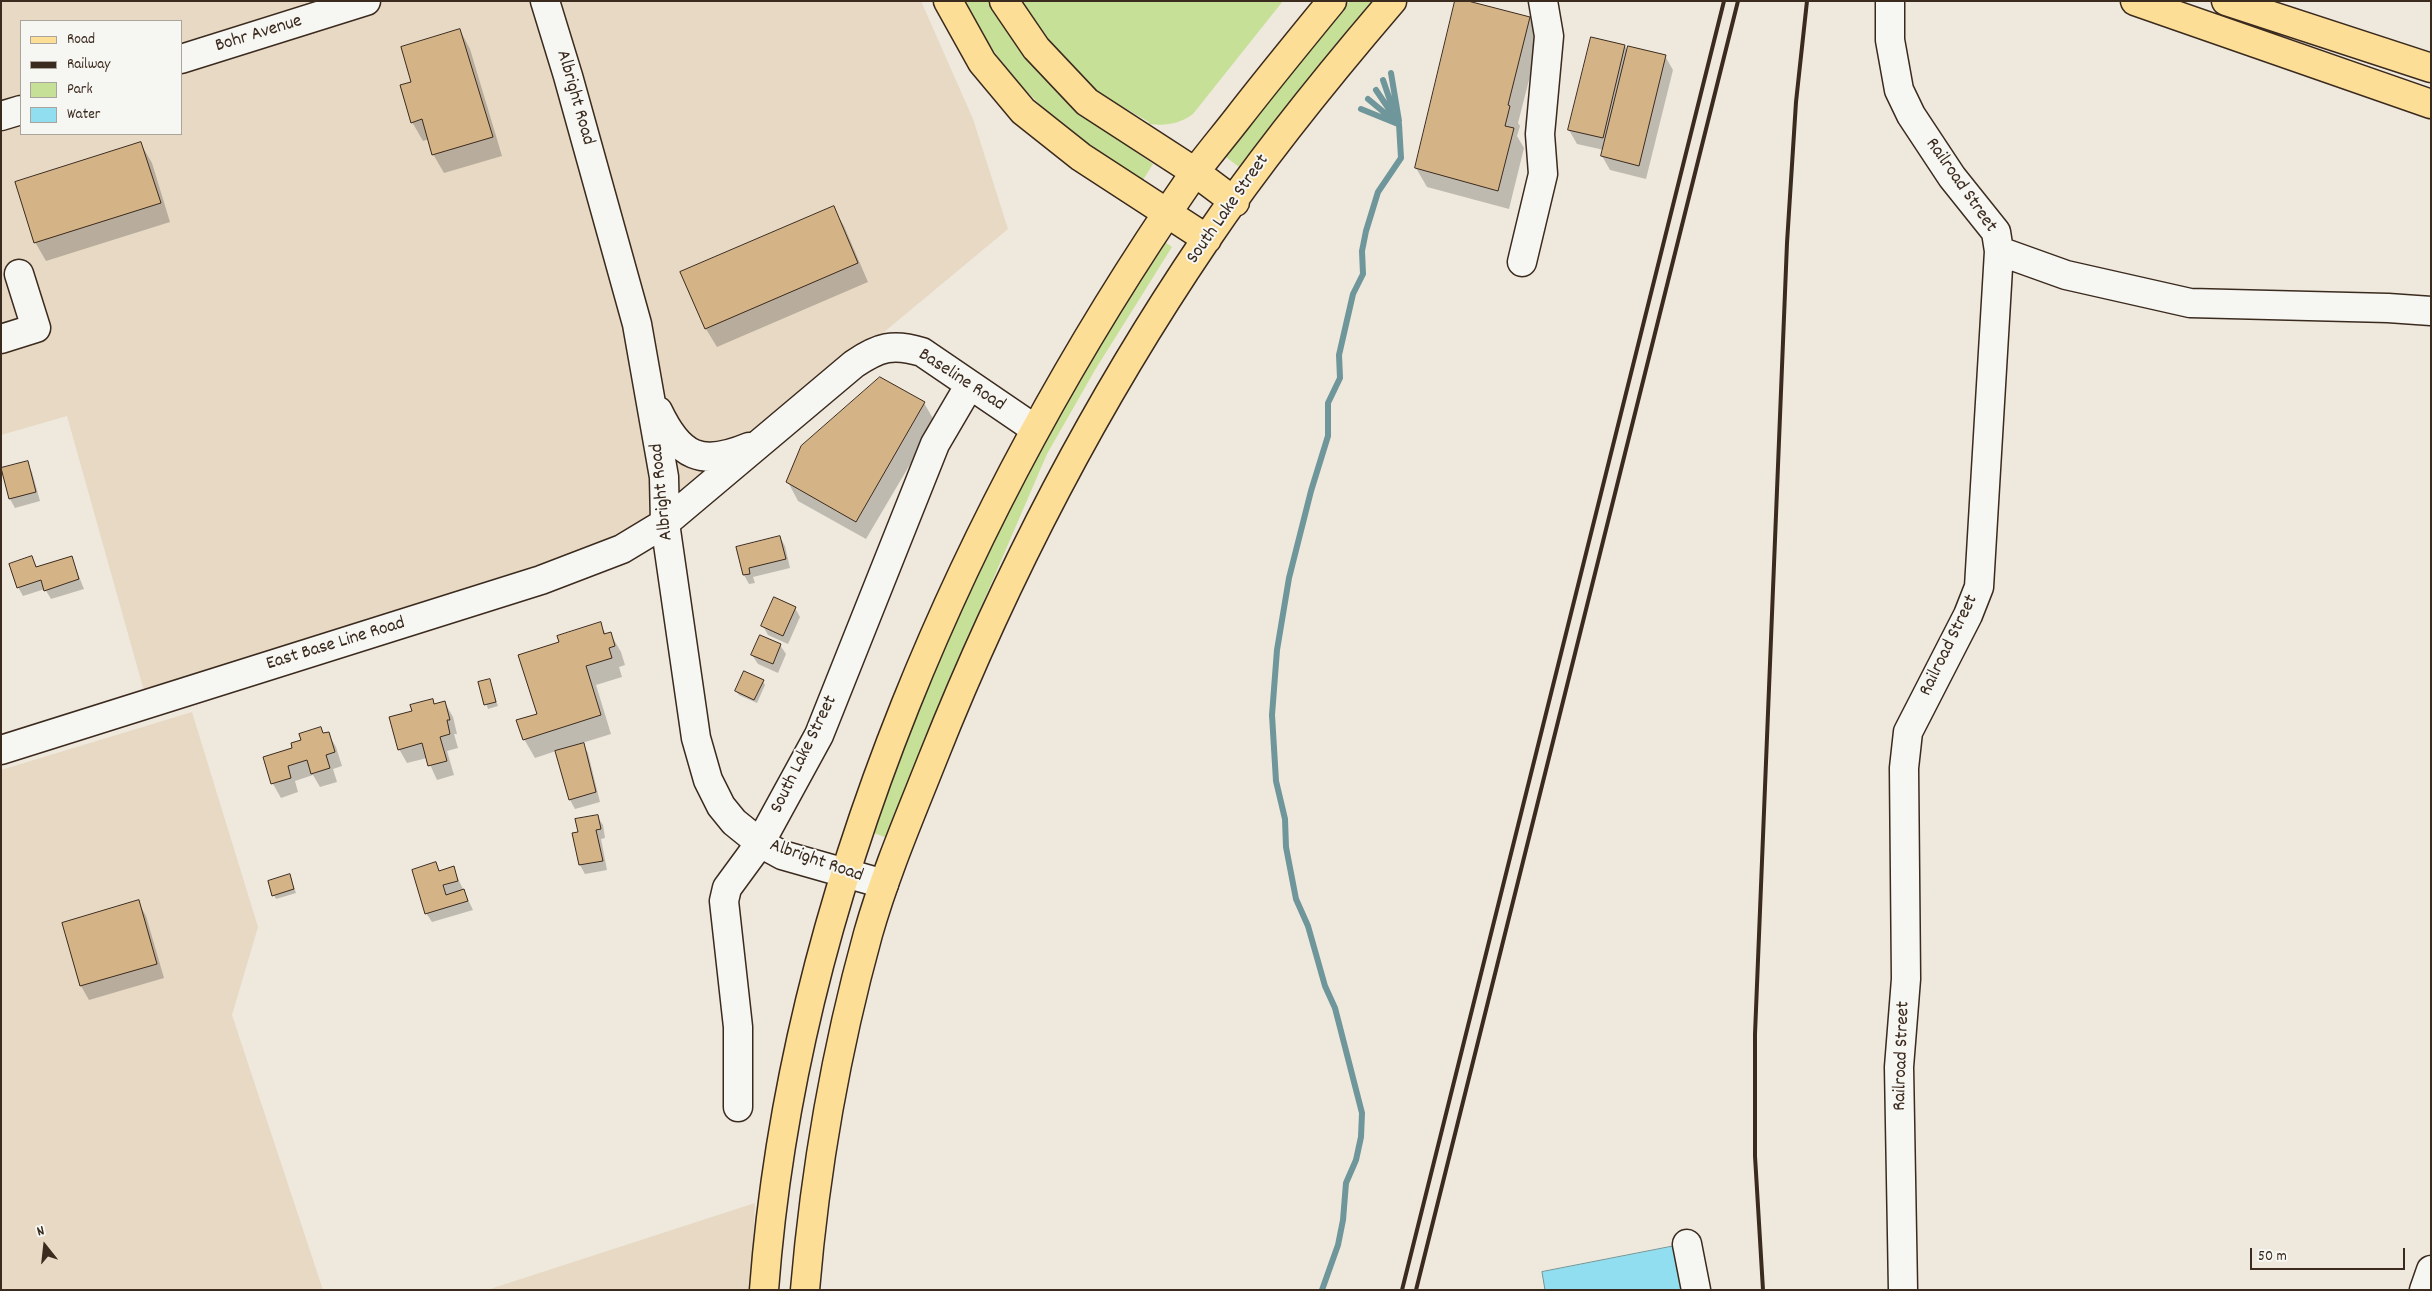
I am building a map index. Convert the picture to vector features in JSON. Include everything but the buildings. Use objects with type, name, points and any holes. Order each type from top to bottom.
[{"type":"main road","points":[[948,1],[982,62],[1023,111],[1081,157],[1207,239]]},
{"type":"main road","points":[[1004,1],[1036,48],[1087,102],[1195,172],[1234,202]]},
{"type":"main road","points":[[764,1290],[783,1127],[804,1024],[846,874],[896,728],[931,645],[966,567],[1035,429],[1084,345],[1195,172],[1332,1]]},
{"type":"main road","name":"South Lake Street","points":[[805,1290],[822,1148],[851,1001],[884,884],[954,704],[988,626],[1086,434],[1134,352],[1207,239],[1275,145],[1392,1]]},
{"type":"main road","points":[[2135,1],[2431,104]]},
{"type":"main road","points":[[2226,1],[2431,68]]},
{"type":"street","name":"Bohr Avenue","points":[[182,59],[366,1]]},
{"type":"street","name":"Albright Road","points":[[545,1],[568,76],[637,324],[652,398],[664,477],[665,523],[696,738],[702,765],[712,791],[721,806],[734,822],[760,843],[782,855],[884,884]]},
{"type":"street","points":[[1522,262],[1543,174],[1540,134],[1549,36],[1543,1]]},
{"type":"street","name":"Railroad Street","points":[[1890,1],[1890,40],[1899,90],[1911,115],[1952,177],[1996,232],[1999,251],[1979,587],[1968,615],[1908,732],[1904,768],[1906,979],[1899,1067],[1903,1290]]},
{"type":"street","points":[[1,116],[20,110]]},
{"type":"street","points":[[1999,251],[2066,275],[2190,303],[2388,308],[2431,311]]},
{"type":"street","points":[[1,339],[36,328],[19,274]]},
{"type":"street","name":"Baseline Road","points":[[665,523],[854,364],[866,356],[891,346],[905,346],[922,352],[969,386],[1035,429]]},
{"type":"street","name":"South Lake Street","points":[[738,1107],[738,1026],[724,901],[727,888],[760,843],[819,735],[935,444],[969,386]]},
{"type":"street","name":"Baseline Road","points":[[652,398],[669,433],[687,452],[708,457],[728,456],[764,440]]},
{"type":"street","name":"East Base Line Road","points":[[1,750],[541,580],[622,549],[665,523]]},
{"type":"street","points":[[1687,1244],[1696,1290]]},
{"type":"street","points":[[2424,1290],[2431,1270]]},
{"type":"shaded area","points":[[1,1],[921,1],[973,119],[1008,229],[682,500],[620,544],[144,691],[67,416],[1,435]]},
{"type":"shaded area","points":[[192,712],[258,927],[232,1015],[323,1290],[1,1290],[1,770]]},
{"type":"shaded area","points":[[755,1203],[751,1290],[487,1290]]},
{"type":"green space","points":[[964,1],[990,1],[1006,28],[1041,74],[1081,111],[1153,164],[1143,180],[1062,124],[1019,83],[1000,59]]},
{"type":"green space","points":[[1019,1],[1283,1],[1193,114],[1173,124],[1162,125],[1149,124],[1149,122],[1098,92],[1074,74],[1049,46]]},
{"type":"green space","points":[[1350,1],[1374,1],[1239,167],[1226,157],[1229,151]]},
{"type":"green space","points":[[1165,242],[1172,247],[1095,370],[1047,454],[925,737],[887,838],[874,833],[902,754],[933,677],[965,602],[1000,528],[1077,384]]},
{"type":"water","points":[[1680,1245],[1688,1290],[1545,1290],[1542,1272]]},
{"type":"waterway","points":[[1391,73],[1399,121]]},
{"type":"waterway","points":[[1383,80],[1393,109]]},
{"type":"waterway","points":[[1322,1290],[1338,1245],[1343,1220],[1346,1183],[1356,1160],[1361,1137],[1362,1113],[1335,1008],[1325,986],[1308,926],[1296,899],[1286,847],[1285,819],[1276,781],[1272,715],[1277,650],[1289,578],[1311,491],[1328,436],[1328,403],[1340,378],[1339,355],[1353,294],[1363,274],[1362,251],[1366,231],[1378,192],[1401,158],[1399,124],[1376,90]]},
{"type":"waterway","points":[[1368,99],[1392,119]]},
{"type":"waterway","points":[[1361,109],[1398,124]]},
{"type":"railway","points":[[1402,1290],[1724,1]]},
{"type":"railway","points":[[1416,1290],[1738,1]]},
{"type":"railway","points":[[1763,1290],[1755,1156],[1755,1034],[1787,243],[1796,102],[1807,1]]}]
